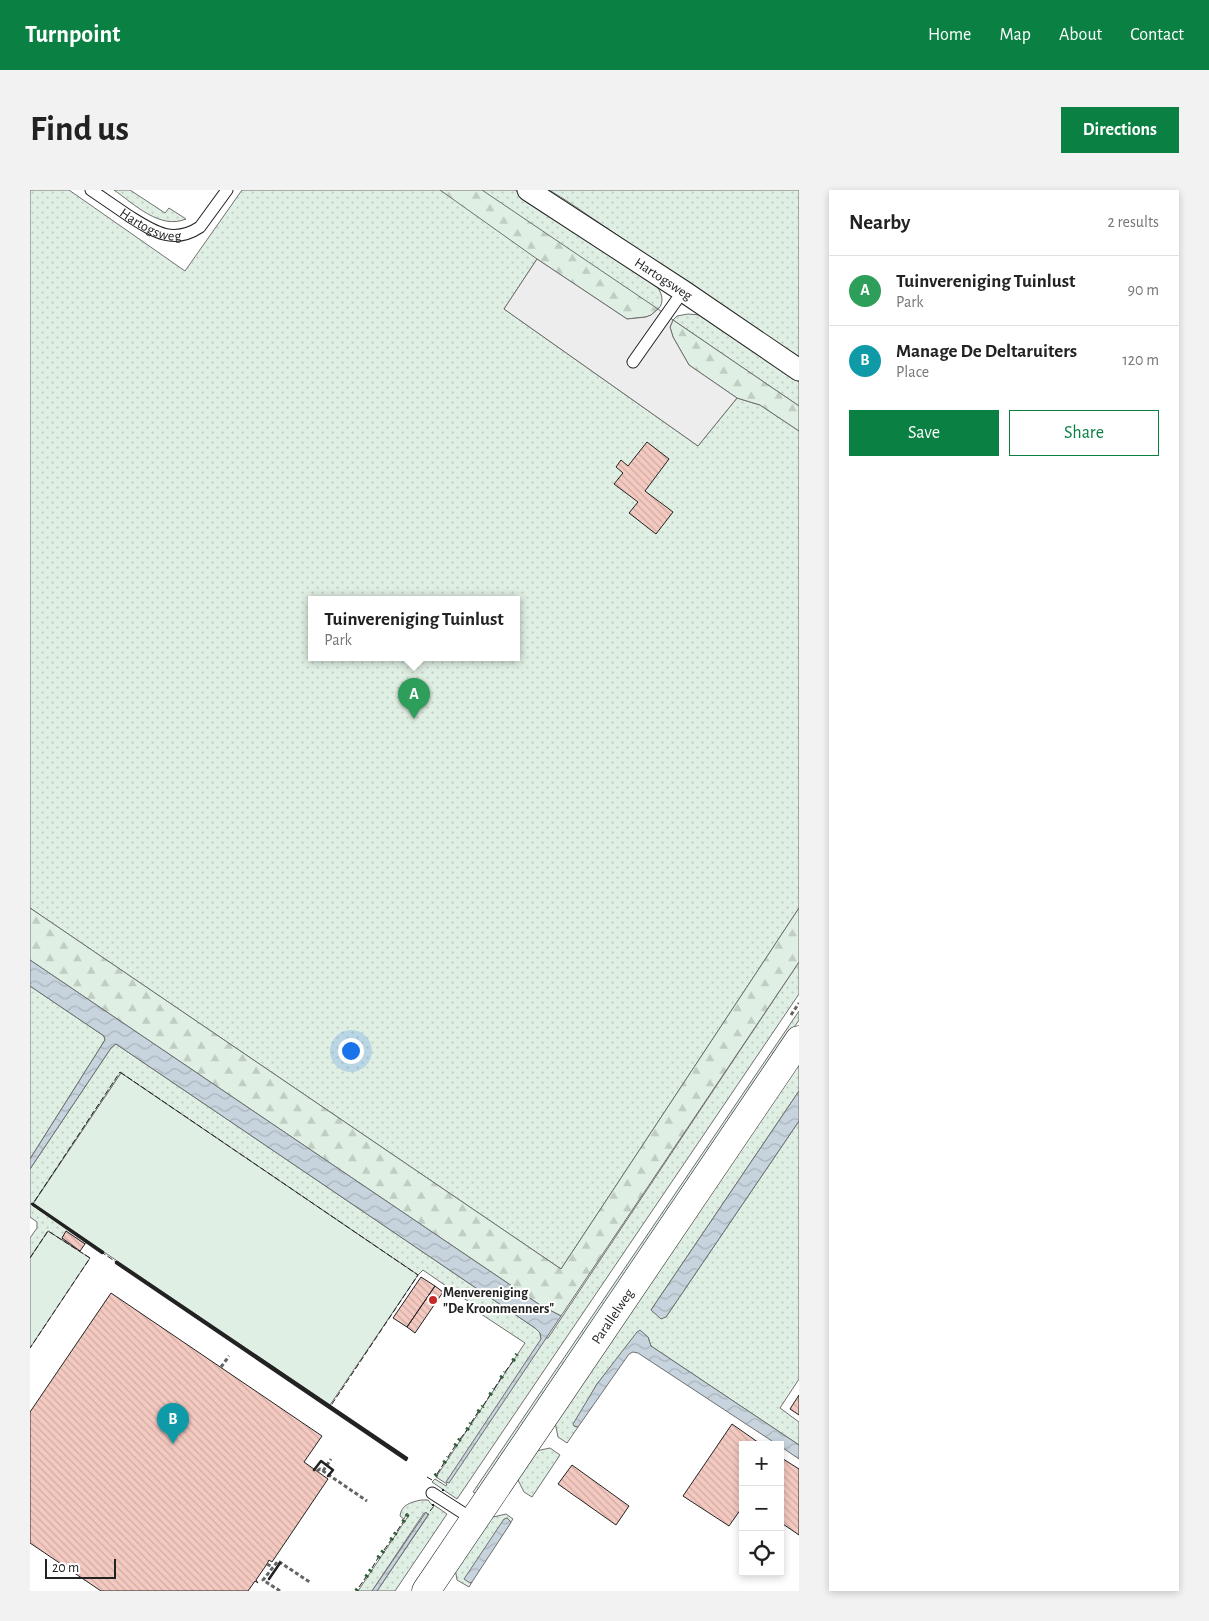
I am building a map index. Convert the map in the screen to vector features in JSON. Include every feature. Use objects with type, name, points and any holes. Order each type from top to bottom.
[{"type":"street","name":"Hartogsweg","points":[[528,190],[683,291],[799,370]]},
{"type":"street","name":"Parallelweg","points":[[426,1591],[799,1040]]},
{"type":"lane","name":"Hartogsweg","points":[[91,190],[151,230],[167,236],[176,236],[194,231],[200,227],[227,190]]},
{"type":"lane","points":[[633,362],[683,291]]},
{"type":"lane","points":[[432,1493],[474,1520]]},
{"type":"path","points":[[221,1367],[229,1356]]},
{"type":"path","points":[[324,1473],[331,1459]]},
{"type":"path","points":[[317,1471],[320,1469],[367,1501]]},
{"type":"path","points":[[280,1591],[263,1580],[278,1561],[311,1583]]},
{"type":"path","points":[[267,1564],[272,1567]]},
{"type":"green space","points":[[30,190],[69,190],[185,271],[242,190],[515,190],[656,285],[661,293],[662,300],[656,311],[650,315],[627,319],[537,259],[504,309],[698,446],[737,398],[760,405],[799,431],[799,908],[561,1269],[30,908]]},
{"type":"green space","points":[[114,190],[130,190],[165,213],[169,208],[186,219],[167,221],[157,218],[148,214]]},
{"type":"green space","points":[[440,190],[482,190],[658,309],[646,317],[627,319],[537,259]]},
{"type":"green space","points":[[549,190],[799,190],[799,358],[567,201]]},
{"type":"green space","points":[[688,314],[700,315],[799,382],[799,406],[673,320],[677,316]]},
{"type":"green space","points":[[673,320],[799,406],[799,431],[760,405],[737,398],[689,365],[673,337],[670,327]]},
{"type":"green space","points":[[30,908],[561,1269],[799,908],[799,962],[561,1316],[540,1305],[30,960]]},
{"type":"green space","points":[[799,962],[799,994],[457,1499],[432,1482],[435,1479],[446,1486],[447,1484],[436,1477],[525,1343],[481,1314],[475,1306],[423,1270],[418,1275],[121,1073],[32,1205],[86,1242],[85,1244],[66,1232],[62,1239],[80,1252],[48,1231],[30,1258],[30,1238],[37,1228],[37,1222],[30,1217],[30,1169],[111,1048],[116,1044],[535,1328],[540,1333],[541,1339],[548,1338]]},
{"type":"green space","points":[[30,986],[104,1036],[105,1040],[30,1159]]},
{"type":"green space","points":[[799,1011],[799,1020],[477,1494],[473,1492]]},
{"type":"green space","points":[[799,1060],[799,1091],[651,1310],[666,1317],[799,1121],[799,1379],[780,1408],[799,1422],[799,1445],[651,1346],[648,1337],[640,1331],[597,1384],[574,1426],[578,1427],[567,1443],[558,1437],[555,1422]]},
{"type":"green space","points":[[121,1073],[418,1275],[330,1405],[33,1204]]},
{"type":"green space","points":[[48,1231],[90,1258],[30,1348],[30,1258]]},
{"type":"green space","points":[[550,1448],[560,1455],[532,1497],[524,1492],[517,1478],[536,1451]]},
{"type":"green space","points":[[428,1500],[432,1505],[447,1514],[395,1591],[377,1591],[429,1514],[424,1513],[372,1591],[358,1591],[409,1515],[407,1513],[404,1519],[400,1516],[402,1509],[410,1503]]},
{"type":"green space","points":[[506,1514],[513,1519],[469,1587],[457,1580],[455,1568],[489,1518]]},
{"type":"shaded area","points":[[537,259],[627,319],[646,317],[658,309],[673,320],[670,327],[673,337],[689,365],[737,398],[698,446],[504,309]]},
{"type":"water","points":[[30,960],[540,1305],[561,1316],[449,1483],[446,1482],[541,1339],[540,1333],[116,1044],[111,1048],[30,1169],[30,1159],[105,1040],[104,1036],[30,986]]},
{"type":"water","points":[[799,1091],[799,1121],[666,1317],[661,1319],[651,1310]]},
{"type":"water","points":[[640,1330],[648,1337],[651,1346],[799,1445],[799,1459],[784,1449],[784,1441],[772,1441],[638,1353],[633,1352],[629,1354],[578,1427],[574,1426],[573,1424],[597,1384]]},
{"type":"water","points":[[426,1512],[428,1515],[377,1591],[372,1591]]},
{"type":"water","points":[[507,1518],[511,1522],[510,1524],[470,1583],[464,1579],[504,1519]]},
{"type":"building","points":[[647,442],[669,459],[645,491],[673,512],[656,534],[629,513],[638,502],[614,484],[623,473],[616,467],[621,460],[628,466]]},
{"type":"building","points":[[66,1231],[85,1244],[80,1251],[62,1238]]},
{"type":"building","points":[[421,1277],[435,1286],[407,1327],[393,1318]]},
{"type":"building","points":[[435,1286],[443,1292],[415,1333],[407,1327]]},
{"type":"building","points":[[111,1293],[322,1436],[304,1462],[328,1479],[272,1562],[269,1560],[256,1580],[258,1583],[255,1581],[248,1591],[101,1591],[30,1543],[30,1412]]},
{"type":"building","points":[[799,1395],[799,1415],[790,1409]]},
{"type":"building","points":[[732,1424],[756,1441],[739,1441],[739,1512],[729,1526],[683,1496]]},
{"type":"building","points":[[784,1460],[799,1469],[799,1535],[784,1525]]},
{"type":"building","points":[[572,1465],[629,1506],[616,1525],[558,1484]]},
{"type":"hedge","points":[[513,1361],[517,1354]]},
{"type":"hedge","points":[[501,1378],[505,1372]]},
{"type":"hedge","points":[[490,1395],[494,1389]]},
{"type":"hedge","points":[[478,1412],[483,1406]]},
{"type":"hedge","points":[[467,1430],[471,1423]]},
{"type":"hedge","points":[[455,1446],[460,1439]]},
{"type":"hedge","points":[[444,1463],[448,1457]]},
{"type":"hedge","points":[[403,1522],[408,1514]]},
{"type":"hedge","points":[[391,1540],[397,1531]]},
{"type":"hedge","points":[[378,1558],[384,1550]]},
{"type":"hedge","points":[[366,1577],[372,1568]]},
{"type":"hedge","points":[[356,1591],[359,1587]]},
{"type":"fence","points":[[120,1072],[418,1275],[330,1407],[32,1205],[120,1072]]},
{"type":"fence","points":[[30,1258],[48,1231],[90,1258],[30,1348]]},
{"type":"fence","points":[[505,1372],[513,1361]]},
{"type":"fence","points":[[494,1389],[501,1378]]},
{"type":"fence","points":[[483,1406],[490,1395]]},
{"type":"fence","points":[[471,1423],[478,1412]]},
{"type":"fence","points":[[460,1439],[467,1430]]},
{"type":"fence","points":[[448,1457],[455,1446]]},
{"type":"fence","points":[[437,1474],[444,1463]]},
{"type":"fence","points":[[427,1477],[432,1480]]},
{"type":"fence","points":[[443,1489],[444,1490],[443,1491],[442,1490],[443,1489]]},
{"type":"fence","points":[[433,1504],[434,1505],[433,1506],[432,1505],[433,1504]]},
{"type":"fence","points":[[430,1511],[434,1506]]},
{"type":"fence","points":[[397,1531],[403,1522]]},
{"type":"fence","points":[[384,1550],[391,1540]]},
{"type":"fence","points":[[372,1568],[378,1558]]},
{"type":"fence","points":[[359,1587],[366,1577]]},
{"type":"wall","points":[[32,1204],[33,1204],[103,1252],[102,1253],[32,1204]]},
{"type":"wall","points":[[117,1262],[407,1458],[406,1460],[116,1263],[117,1262]]},
{"type":"wall","points":[[314,1470],[321,1461],[333,1470],[328,1476]]},
{"type":"wall","points":[[269,1579],[280,1563]]},
{"type":"place","name":"Tuinvereniging Tuinlust","points":[[414,719]]},
{"type":"place","name":"Menvereniging \"De Kroonmenners\"","points":[[433,1300]]},
{"type":"place","name":"Manage De Deltaruiters","points":[[173,1444]]}]
